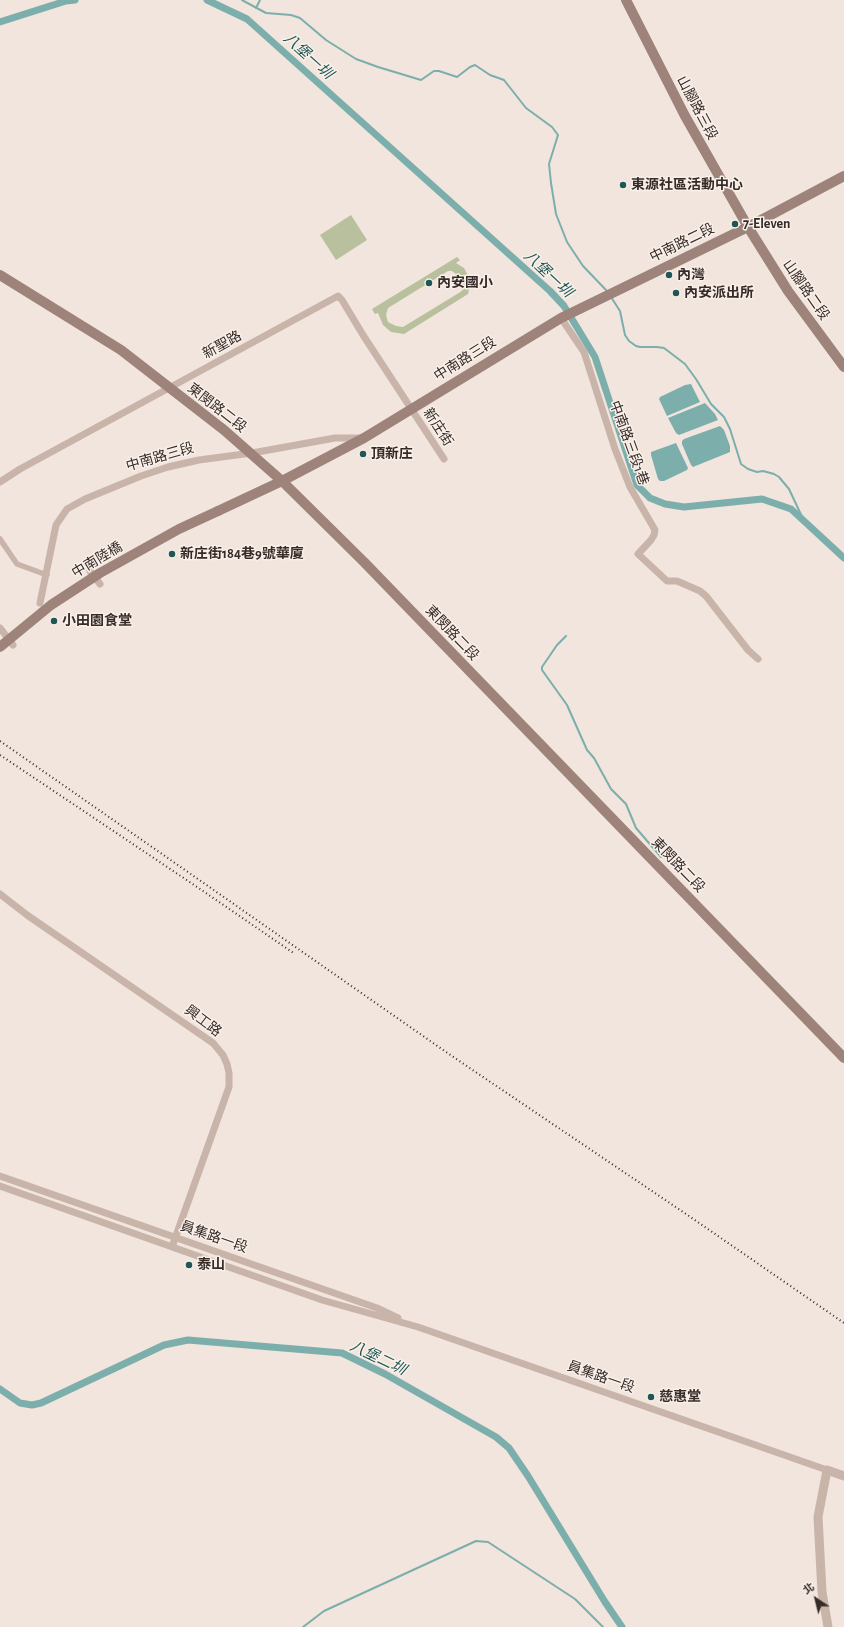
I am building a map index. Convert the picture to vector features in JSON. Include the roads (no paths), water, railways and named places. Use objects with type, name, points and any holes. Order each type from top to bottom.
[{"type":"main road","name":"山腳路三段","points":[[626,0],[637,25],[685,116],[748,227]]},
{"type":"main road","name":"中南路二段","points":[[562,318],[748,227],[844,176]]},
{"type":"main road","name":"山腳路二段","points":[[748,227],[788,291],[844,367]]},
{"type":"main road","name":"東閔路二段","points":[[0,275],[102,337],[252,453],[369,568],[844,1058]]},
{"type":"main road","name":"中南路三段","points":[[218,511],[282,481],[364,438],[562,318]]},
{"type":"main road","name":"中南陸橋","points":[[0,647],[46,610],[100,573],[179,529],[218,511]]},
{"type":"street","name":"新聖路","points":[[0,482],[20,469],[338,296],[411,409]]},
{"type":"street","name":"中南路三段1巷","points":[[562,318],[584,352],[615,449],[630,487],[655,530],[651,540],[638,554],[667,581],[678,581],[700,591],[748,650],[758,659]]},
{"type":"street","name":"新庄街","points":[[411,409],[444,459]]},
{"type":"street","name":"中南路三段","points":[[40,603],[56,525],[67,508],[108,489],[168,467],[199,460],[252,453],[335,438],[364,438]]},
{"type":"street","points":[[0,539],[17,564],[47,574]]},
{"type":"street","points":[[90,571],[100,584]]},
{"type":"street","points":[[0,628],[13,645]]},
{"type":"street","name":"興工路","points":[[0,894],[33,919],[213,1043],[223,1055],[229,1073],[229,1087],[172,1247]]},
{"type":"street","name":"員集路一段","points":[[0,1176],[377,1308],[418,1327]]},
{"type":"street","name":"員集路一段","points":[[0,1186],[322,1300],[418,1327],[844,1476]]},
{"type":"street","points":[[827,1470],[818,1517],[822,1592],[828,1627]]},
{"type":"water","points":[[691,384],[700,402],[667,416],[659,399],[660,397],[685,385]]},
{"type":"water","points":[[705,403],[715,414],[718,420],[679,435],[676,433],[668,418]]},
{"type":"water","points":[[720,426],[724,430],[730,446],[730,452],[693,467],[682,441]]},
{"type":"water","points":[[676,443],[688,468],[687,470],[664,481],[660,481],[658,479],[651,452]]},
{"type":"waterway","name":"八堡一圳","points":[[0,22],[66,1],[75,0]]},
{"type":"waterway","name":"八堡一圳","points":[[207,0],[247,19],[550,291],[564,306],[595,357],[637,485],[650,498],[665,504],[684,507],[762,499],[791,509],[844,558]]},
{"type":"waterway","points":[[242,0],[266,13],[291,15],[300,18],[326,40],[356,59],[378,67],[421,80],[434,71],[439,71],[457,77],[475,65],[490,75],[504,80],[526,108],[552,127],[558,135],[549,164],[556,214],[567,242],[583,266],[607,291]]},
{"type":"waterway","points":[[256,8],[260,0]]},
{"type":"waterway","points":[[611,297],[620,311],[625,335],[629,341],[640,347],[664,348],[685,364],[711,404],[724,417],[730,429],[741,464],[748,469],[757,472],[763,471],[779,477],[789,489],[804,521]]},
{"type":"waterway","points":[[566,636],[557,645],[542,667],[542,670],[567,705],[587,750],[594,758],[611,789],[626,804],[636,828],[661,857]]},
{"type":"waterway","name":"八堡二圳","points":[[0,1389],[20,1403],[32,1405],[41,1403],[164,1345],[188,1340],[342,1353],[385,1374],[496,1437],[509,1448],[622,1627]]},
{"type":"waterway","points":[[303,1627],[324,1611],[476,1541],[488,1542],[575,1599],[603,1627]]},
{"type":"railway","points":[[0,741],[446,1052],[689,1216],[844,1323]]},
{"type":"railway","points":[[0,755],[295,954]]},
{"type":"place","name":"東源社區活動中心","points":[[623,185]]},
{"type":"place","name":"7-Eleven","points":[[735,224]]},
{"type":"place","name":"內灣","points":[[669,275]]},
{"type":"place","name":"內安國小","points":[[429,283]]},
{"type":"place","name":"內安派出所","points":[[676,293]]},
{"type":"place","name":"頂新庄","points":[[363,454]]},
{"type":"place","name":"新庄街184巷9號華廈","points":[[172,554]]},
{"type":"place","name":"小田園食堂","points":[[54,621]]},
{"type":"place","name":"泰山","points":[[189,1265]]},
{"type":"place","name":"慈惠堂","points":[[651,1397]]}]
